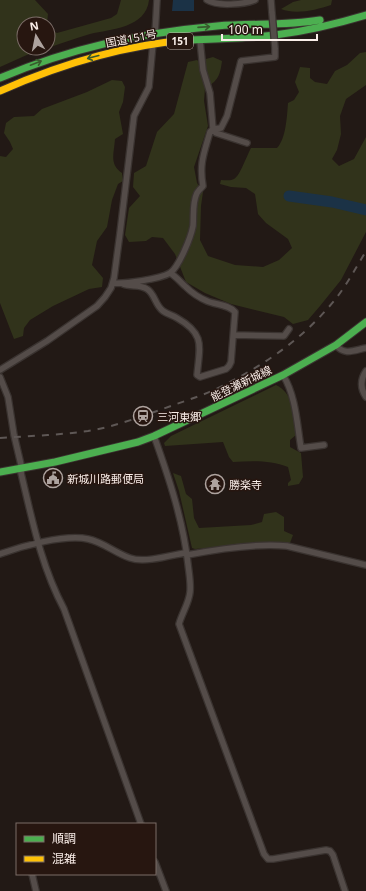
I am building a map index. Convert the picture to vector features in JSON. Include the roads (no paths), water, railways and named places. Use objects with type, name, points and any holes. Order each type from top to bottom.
[{"type":"main road","name":"国道151号","points":[[0,78],[41,61],[72,51],[155,33],[223,26],[316,21],[366,10]]},
{"type":"main road","name":"国道151号","points":[[0,91],[45,72],[112,52],[153,44],[262,36],[293,32],[366,15]]},
{"type":"main road","name":"能登瀬新城線","points":[[0,472],[138,442],[154,436],[282,374],[336,345],[366,322]]},
{"type":"street","points":[[0,370],[48,341],[97,306],[105,297],[113,283],[134,116],[149,87],[157,0]]},
{"type":"street","points":[[207,0],[218,4],[248,3],[255,0]]},
{"type":"street","points":[[113,283],[160,277],[170,273],[178,263],[192,231],[195,201],[197,193],[202,188],[200,171],[201,163],[210,132],[213,129],[221,128],[227,116],[241,61],[274,57],[275,48],[271,0]]},
{"type":"street","points":[[200,40],[203,70],[210,93],[213,129],[216,133],[247,143]]},
{"type":"street","points":[[122,283],[128,286],[147,289],[151,292],[161,309],[190,326],[195,331],[199,342],[198,377],[226,369],[229,366],[234,335],[235,312],[233,309],[207,301],[196,295],[186,288],[176,276],[170,273]]},
{"type":"street","points":[[234,335],[284,336],[289,329]]},
{"type":"street","points":[[336,345],[340,350],[345,352],[366,348]]},
{"type":"street","points":[[366,371],[362,378],[361,385],[362,391],[366,397]]},
{"type":"street","points":[[282,374],[292,398],[301,448],[324,445]]},
{"type":"street","points":[[0,377],[8,397],[14,435],[22,468],[21,472],[38,544],[54,592],[64,609],[141,823]]},
{"type":"street","points":[[154,436],[164,462],[180,515],[187,555],[190,593],[179,624],[264,854],[268,859],[273,859],[326,850],[332,855],[345,891]]},
{"type":"street","points":[[0,554],[38,544],[77,538],[96,541],[114,551],[135,559],[156,558],[184,553],[187,555],[274,544],[366,565]]},
{"type":"street","points":[[156,865],[166,891]]},
{"type":"street","points":[[32,875],[36,891]]},
{"type":"water","points":[[173,0],[194,0],[194,11],[172,11]]},
{"type":"waterway","points":[[289,196],[332,202],[366,210]]},
{"type":"railway","points":[[0,438],[66,434],[107,427],[203,394],[242,376],[268,360],[294,341],[317,320],[338,296],[366,251]]},
{"type":"place","name":"三河東郷","points":[[143,416]]},
{"type":"place","name":"新城川路郵便局","points":[[53,478]]},
{"type":"place","name":"勝楽寺","points":[[215,484]]}]
